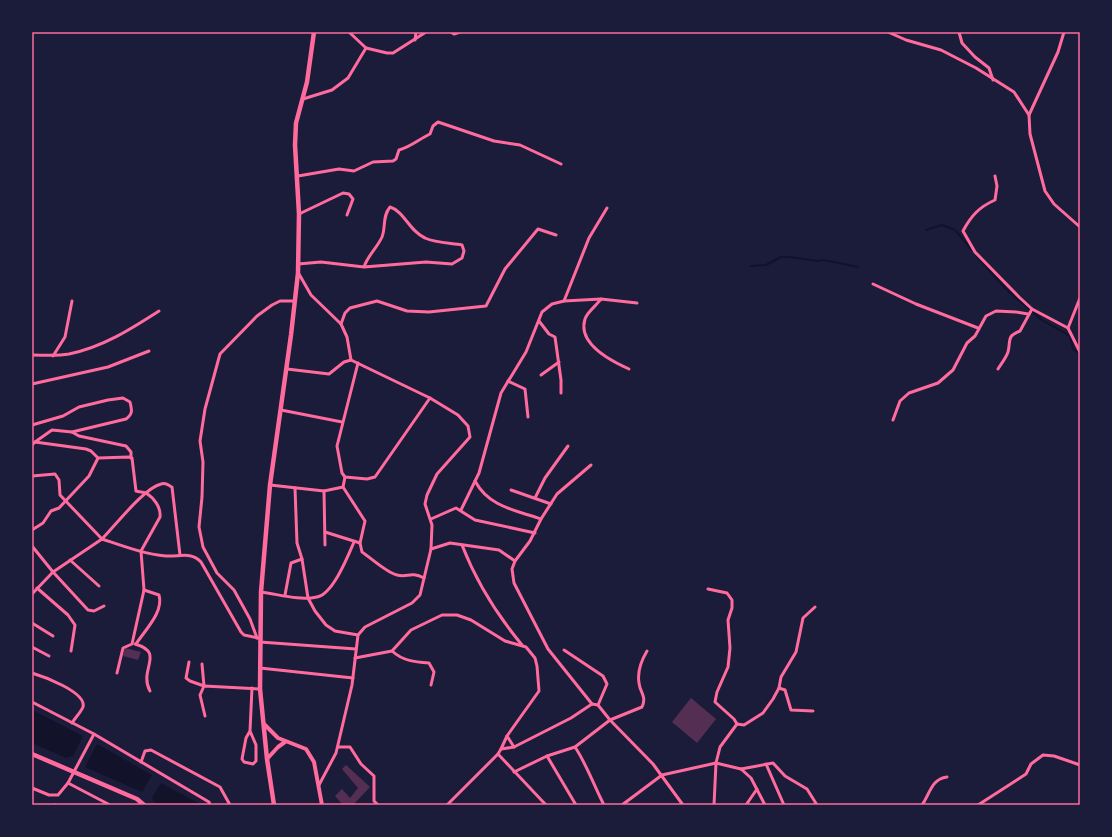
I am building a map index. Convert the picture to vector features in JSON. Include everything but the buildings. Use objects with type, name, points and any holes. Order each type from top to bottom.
[{"type":"main road","points":[[274,805],[262,721],[259,668],[261,592],[270,484],[287,369],[298,273],[299,214],[295,134],[296,123],[303,99],[314,32]]},
{"type":"main road","points":[[32,754],[74,770],[137,799],[144,805]]},
{"type":"street","points":[[349,32],[366,48],[387,54],[393,53],[426,32]]},
{"type":"street","points":[[415,40],[416,32]]},
{"type":"street","points":[[451,32],[454,34],[460,32]]},
{"type":"street","points":[[888,32],[906,40],[941,50],[976,68],[1014,92],[1029,115]]},
{"type":"street","points":[[959,32],[962,43],[975,57],[989,68],[993,80]]},
{"type":"street","points":[[1064,32],[1058,52],[1029,115],[1030,134],[1045,191],[1054,204],[1080,227]]},
{"type":"street","points":[[303,99],[332,90],[348,78],[366,48]]},
{"type":"street","points":[[298,176],[339,169],[354,172],[373,162],[393,161],[396,159],[399,150],[409,148],[417,140],[430,134],[433,126],[438,122],[494,141],[520,145],[561,164]]},
{"type":"street","points":[[995,176],[997,186],[995,200],[982,206],[970,218],[963,231],[974,252],[1032,309],[1068,328],[1080,352]]},
{"type":"street","points":[[299,214],[343,193],[349,194],[352,199],[347,215]]},
{"type":"street","points":[[298,264],[321,262],[364,267],[426,262],[452,264],[462,258],[464,251],[462,245],[438,242],[424,238],[409,226],[394,209],[390,208],[384,215],[382,236],[368,256],[364,267]]},
{"type":"street","points":[[564,301],[589,238],[607,208]]},
{"type":"street","points":[[341,324],[345,313],[350,308],[377,301],[407,310],[429,312],[486,306],[505,270],[538,228],[556,235]]},
{"type":"street","points":[[298,273],[311,295],[341,324],[347,337],[351,360]]},
{"type":"street","points":[[873,284],[916,304],[978,328]]},
{"type":"street","points":[[1068,328],[1080,298]]},
{"type":"street","points":[[601,300],[585,318],[584,330],[587,338],[598,351],[611,361],[629,369]]},
{"type":"street","points":[[461,510],[475,482],[493,428],[501,393],[526,352],[542,312],[552,304],[564,301],[601,300],[637,303]]},
{"type":"street","points":[[54,356],[65,337],[72,301]]},
{"type":"street","points":[[259,639],[234,590],[216,573],[203,546],[200,527],[203,469],[200,441],[205,409],[220,354],[257,316],[272,305],[280,301],[295,302]]},
{"type":"street","points":[[998,369],[1008,351],[1008,341],[1014,333],[1020,331],[1032,309]]},
{"type":"street","points":[[32,355],[54,356],[70,354],[102,344],[123,334],[159,311]]},
{"type":"street","points":[[893,420],[900,401],[909,393],[938,383],[953,370],[967,343],[975,336],[978,328],[986,316],[996,311],[1028,314]]},
{"type":"street","points":[[539,321],[550,334],[555,337],[559,362],[561,393]]},
{"type":"street","points":[[32,384],[108,367],[149,352]]},
{"type":"street","points":[[287,369],[330,374],[344,362],[351,360],[430,398],[458,415],[468,426],[470,437],[437,474],[427,495],[425,504],[431,520],[431,549],[420,596],[365,627],[358,636],[353,678],[338,747],[319,785]]},
{"type":"street","points":[[542,375],[559,362]]},
{"type":"street","points":[[358,363],[353,387],[342,422],[337,453],[342,473],[345,477],[343,487],[365,521],[360,544],[362,552],[393,574],[401,576],[415,574],[424,578]]},
{"type":"street","points":[[508,381],[525,389],[528,417]]},
{"type":"street","points":[[32,425],[63,416],[79,407],[108,400],[123,398],[130,402],[132,411],[131,415],[126,419],[72,432],[52,430],[33,443]]},
{"type":"street","points":[[345,477],[375,477],[430,398]]},
{"type":"street","points":[[281,410],[342,422]]},
{"type":"street","points":[[72,432],[79,436],[126,446],[130,452],[136,491],[145,493],[158,504],[161,510],[160,516],[141,551],[144,590],[132,644]]},
{"type":"street","points":[[33,443],[91,451],[98,458],[131,458]]},
{"type":"street","points":[[535,498],[545,478],[568,446]]},
{"type":"street","points":[[32,530],[43,523],[51,511],[59,508],[89,476],[98,458]]},
{"type":"street","points":[[591,466],[558,494],[541,519],[534,533],[515,560],[512,569],[514,583],[548,648],[592,704],[598,705],[610,720],[662,775],[683,805]]},
{"type":"street","points":[[32,476],[55,474],[59,480],[60,495],[65,502],[102,539],[141,551],[167,556],[192,555],[197,557],[244,635],[259,639],[356,649]]},
{"type":"street","points":[[475,482],[486,497],[494,503],[541,519]]},
{"type":"street","points":[[32,594],[53,572],[102,539],[145,493],[160,484],[166,483],[172,487],[180,555]]},
{"type":"street","points":[[270,484],[324,491],[343,487]]},
{"type":"street","points":[[295,488],[297,543],[302,559],[308,598],[315,611],[326,625],[335,631],[358,636]]},
{"type":"street","points":[[511,490],[551,504]]},
{"type":"street","points":[[324,491],[325,545]]},
{"type":"street","points":[[431,520],[456,508],[475,520],[534,533]]},
{"type":"street","points":[[324,532],[360,544]]},
{"type":"street","points":[[261,592],[308,598],[318,597],[327,592],[345,563],[354,542]]},
{"type":"street","points":[[431,549],[450,543],[499,550],[515,560]]},
{"type":"street","points":[[462,545],[467,558],[499,617],[523,647]]},
{"type":"street","points":[[32,546],[33,551],[88,610],[94,611],[104,606]]},
{"type":"street","points":[[286,595],[291,562],[302,559]]},
{"type":"street","points":[[70,560],[99,586]]},
{"type":"street","points":[[37,588],[68,615],[75,625],[71,651]]},
{"type":"street","points":[[708,589],[727,593],[732,600],[732,608],[728,620],[730,648],[728,667],[715,698],[717,705],[734,719],[737,724]]},
{"type":"street","points":[[136,644],[157,613],[160,601],[158,595],[144,590]]},
{"type":"street","points":[[737,724],[744,725],[763,713],[779,688],[781,677],[796,652],[804,618],[815,607]]},
{"type":"street","points":[[355,658],[392,651],[411,630],[442,615],[449,614],[472,620],[506,641],[526,647],[535,658],[539,691],[507,736],[498,754],[446,805]]},
{"type":"street","points":[[32,623],[53,636]]},
{"type":"street","points":[[116,674],[123,648],[132,644],[146,648],[150,651],[151,656],[145,678],[150,691]]},
{"type":"street","points":[[32,647],[49,656]]},
{"type":"street","points":[[564,650],[603,676],[607,684],[598,705]]},
{"type":"street","points":[[392,651],[399,657],[409,661],[429,663],[434,672],[432,685]]},
{"type":"street","points":[[514,772],[547,756],[575,747],[610,720],[631,713],[642,707],[645,696],[639,684],[638,674],[641,661],[647,651]]},
{"type":"street","points":[[189,662],[186,678],[190,681],[204,686],[260,688]]},
{"type":"street","points":[[202,664],[204,686],[200,695],[205,716]]},
{"type":"street","points":[[259,668],[353,678]]},
{"type":"street","points":[[32,673],[57,681],[80,699],[83,703],[83,707],[72,723]]},
{"type":"street","points":[[250,731],[246,738],[242,759],[244,762],[253,764],[256,761],[256,745],[250,731],[252,688]]},
{"type":"street","points":[[779,688],[785,690],[791,710],[813,711]]},
{"type":"street","points":[[32,702],[94,734],[209,802],[210,805]]},
{"type":"street","points":[[501,749],[514,747],[571,718],[592,704]]},
{"type":"street","points":[[262,721],[271,734],[285,742],[306,749],[314,762],[322,805]]},
{"type":"street","points":[[714,805],[716,763],[720,747],[737,724]]},
{"type":"street","points":[[32,788],[49,795],[58,795],[68,782],[94,734]]},
{"type":"street","points":[[507,736],[514,747]]},
{"type":"street","points":[[267,759],[278,746],[285,742]]},
{"type":"street","points":[[338,747],[350,747],[361,764],[372,774],[375,780],[374,801],[378,805]]},
{"type":"street","points":[[575,747],[586,764],[595,789],[604,805]]},
{"type":"street","points":[[141,762],[145,752],[151,750],[220,787],[230,805]]},
{"type":"street","points":[[498,754],[546,805]]},
{"type":"street","points":[[978,805],[1026,774],[1031,764],[1043,755],[1054,756],[1080,765]]},
{"type":"street","points":[[547,756],[576,805]]},
{"type":"street","points":[[622,805],[662,775],[716,763],[741,769],[774,763],[785,776],[807,789],[817,805]]},
{"type":"street","points":[[766,764],[784,805]]},
{"type":"street","points":[[741,769],[751,778],[765,805]]},
{"type":"street","points":[[922,805],[935,783],[940,778],[947,776]]},
{"type":"street","points":[[68,782],[110,805]]},
{"type":"street","points":[[746,805],[757,789]]},
{"type":"shaded area","points":[[32,710],[83,736],[73,756],[66,758],[32,743]]},
{"type":"shaded area","points":[[97,744],[152,775],[142,792],[85,767]]},
{"type":"shaded area","points":[[161,783],[202,805],[157,805],[152,798]]},
{"type":"waterway","points":[[926,230],[942,225],[955,230],[972,250]]},
{"type":"waterway","points":[[976,255],[1005,288],[1028,308],[1042,320],[1070,336],[1073,349],[1080,354]]},
{"type":"waterway","points":[[751,266],[766,265],[781,257],[790,257],[818,261],[824,260],[858,267]]}]
